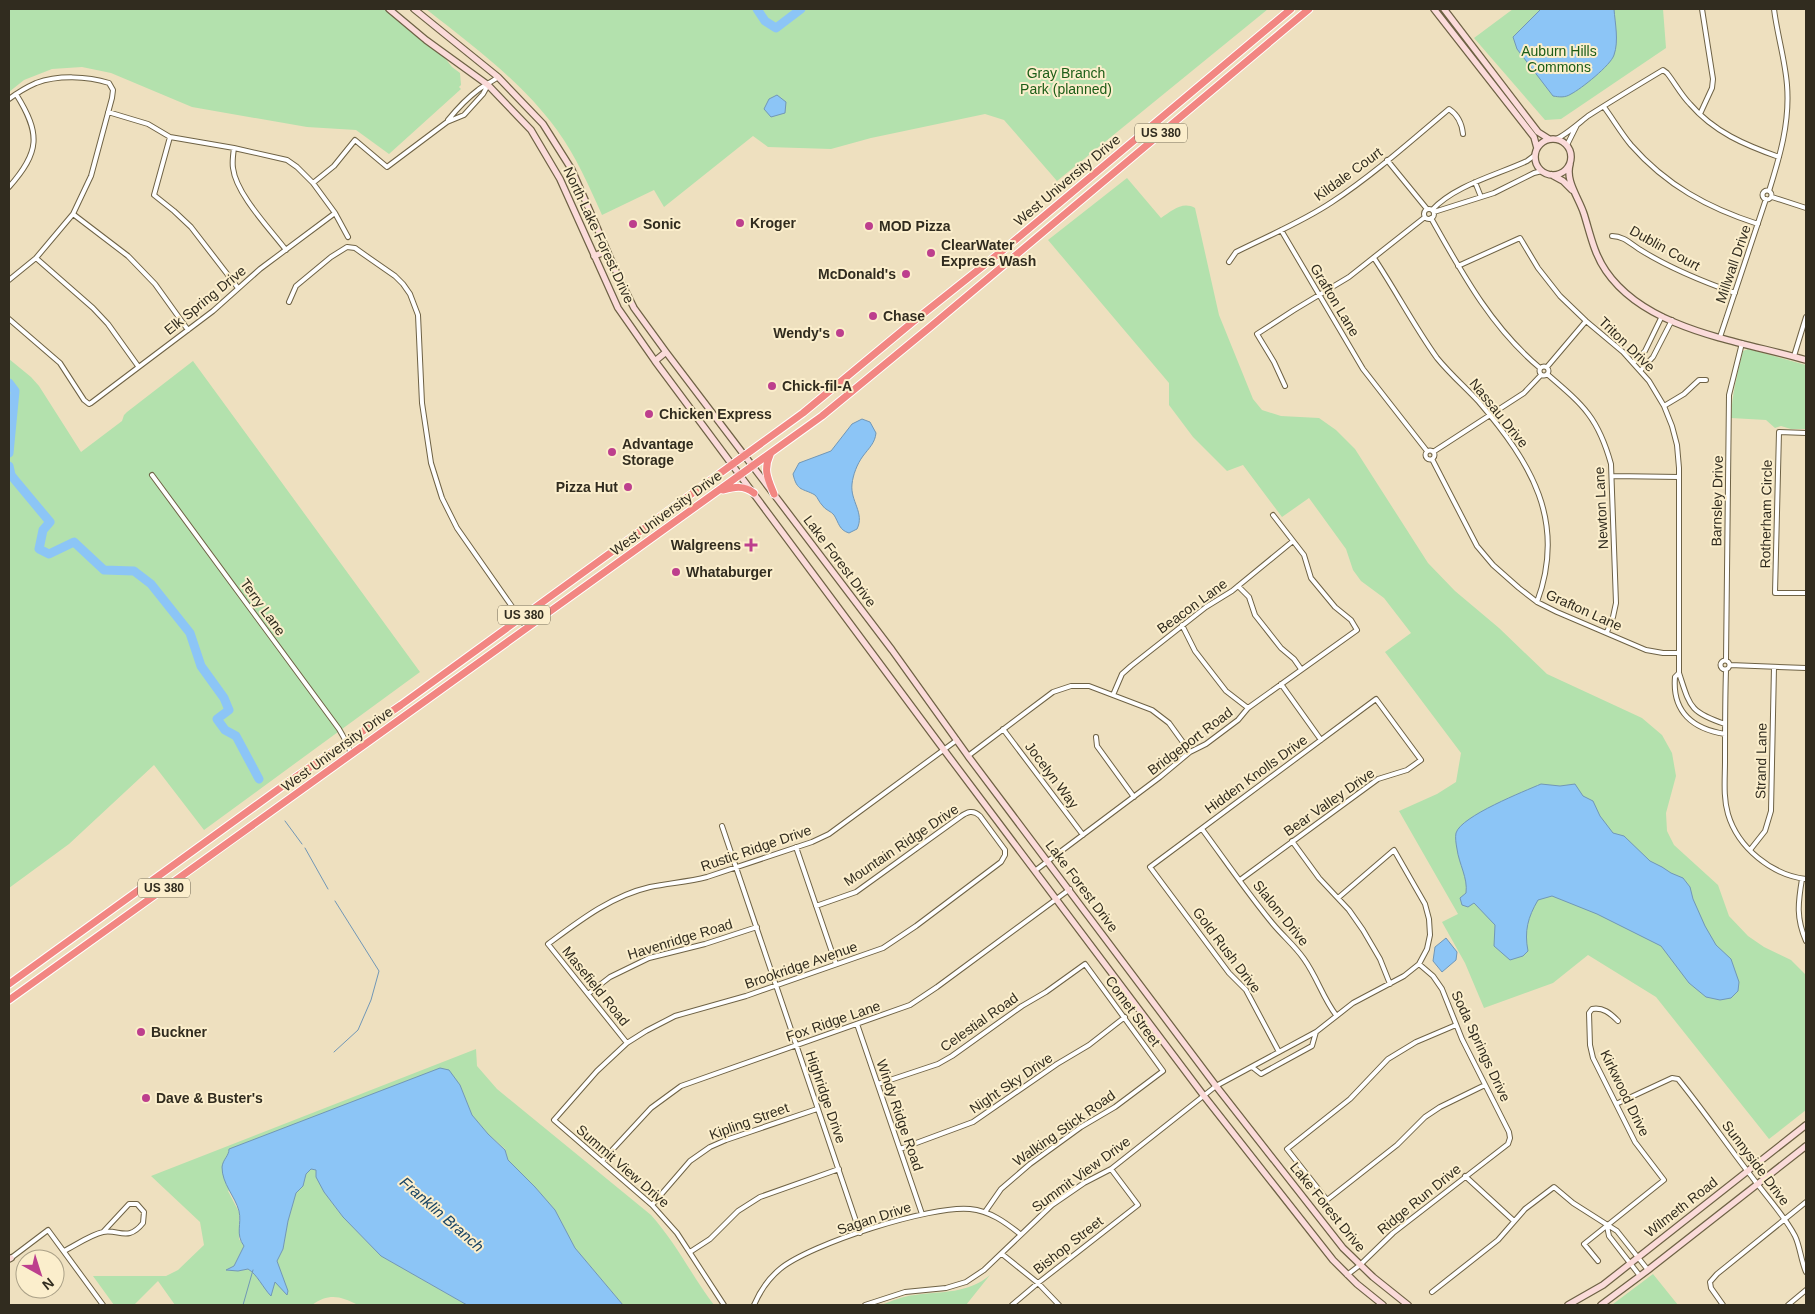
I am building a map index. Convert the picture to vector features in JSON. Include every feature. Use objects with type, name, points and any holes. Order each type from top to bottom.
[{"type":"highway","name":"West University Drive","points":[[9,984],[733,466],[831,392],[1291,9]]},
{"type":"highway","name":"West University Drive","points":[[9,1000],[770,454],[846,397],[1309,9]]},
{"type":"highway","points":[[1013,257],[1014,246],[1076,194],[1082,183]]},
{"type":"highway","points":[[770,454],[766,464],[766,474],[774,494]]},
{"type":"highway","points":[[718,491],[738,486],[754,493]]},
{"type":"highway","points":[[635,536],[642,546]]},
{"type":"highway","points":[[32,967],[38,979]]},
{"type":"main road","name":"North Lake Forest Drive","points":[[389,9],[426,40],[488,85],[531,130],[560,179],[618,308],[740,475]]},
{"type":"main road","name":"North Lake Forest Drive","points":[[414,9],[498,76],[543,124],[567,162],[634,308],[753,466]]},
{"type":"main road","points":[[1434,9],[1534,137],[1537,148]]},
{"type":"main road","points":[[1444,9],[1538,132],[1549,139]]},
{"type":"main road","points":[[1575,194],[1568,175],[1571,154],[1567,145],[1556,139],[1542,142],[1537,148],[1535,155],[1537,165],[1542,171],[1563,181],[1575,194],[1582,205],[1595,248],[1606,271],[1629,296],[1672,320],[1720,337],[1806,360]]},
{"type":"main road","points":[[1551,175],[1563,172],[1570,164]]},
{"type":"main road","points":[[594,256],[607,251]]},
{"type":"main road","points":[[655,360],[666,352]]},
{"type":"main road","name":"Lake Forest Drive","points":[[753,466],[1216,1086],[1337,1241],[1360,1266],[1408,1305]]},
{"type":"main road","name":"Lake Forest Drive","points":[[740,475],[1204,1096],[1328,1254],[1347,1275],[1383,1305]]},
{"type":"main road","name":"Wilmeth Road","points":[[1568,1305],[1602,1285],[1638,1258],[1806,1125]]},
{"type":"main road","points":[[1600,1305],[1648,1270],[1806,1146]]},
{"type":"street","points":[[1700,114],[1712,88],[1713,79],[1702,9]]},
{"type":"street","name":"Millwall Drive","points":[[1720,337],[1766,199],[1763,194],[1765,191],[1769,191],[1785,132],[1787,90],[1774,9]]},
{"type":"street","points":[[1556,139],[1562,137],[1578,123],[1663,70],[1690,105],[1730,137],[1779,156]]},
{"type":"street","points":[[447,122],[457,109],[479,89],[488,85],[498,76]]},
{"type":"street","points":[[9,99],[36,83],[52,79],[84,78],[103,81],[111,86],[113,90],[91,176],[73,214],[36,258],[9,280]]},
{"type":"street","points":[[313,182],[334,166],[355,140],[387,167],[447,122],[464,115],[483,94],[488,85]]},
{"type":"street","points":[[9,187],[30,157],[34,143],[34,129],[30,118],[16,94]]},
{"type":"street","points":[[1604,107],[1630,143],[1667,180],[1708,205],[1758,224]]},
{"type":"street","name":"Kildale Court","points":[[1229,262],[1236,252],[1330,203],[1387,160],[1449,109],[1455,113],[1462,126],[1463,134]]},
{"type":"street","points":[[108,112],[148,124],[170,138],[234,148],[287,160],[297,166],[313,182],[348,237]]},
{"type":"street","points":[[1567,145],[1578,123]]},
{"type":"street","points":[[170,138],[154,195],[191,227],[238,288]]},
{"type":"street","points":[[234,148],[233,169],[238,185],[286,250]]},
{"type":"street","points":[[1535,155],[1527,162],[1475,182],[1444,200],[1433,211],[1431,218],[1477,298],[1518,349],[1540,368],[1541,375]]},
{"type":"street","points":[[1387,160],[1427,210],[1433,211],[1481,197],[1542,171]]},
{"type":"street","points":[[1475,182],[1481,197]]},
{"type":"street","points":[[1769,191],[1772,193],[1772,196],[1806,208]]},
{"type":"street","points":[[1766,199],[1772,196]]},
{"type":"street","points":[[1286,386],[1257,334],[1350,277],[1425,217],[1424,213],[1427,210]]},
{"type":"street","name":"Elk Spring Drive","points":[[9,319],[60,363],[84,400],[89,404],[213,311],[260,268],[334,213]]},
{"type":"street","points":[[73,214],[128,256],[156,284],[188,330]]},
{"type":"street","points":[[1425,217],[1431,218]]},
{"type":"street","name":"Grafton Lane","points":[[1281,230],[1369,378],[1427,451]]},
{"type":"street","name":"Dublin Court","points":[[1612,236],[1623,238],[1681,272],[1735,293]]},
{"type":"street","name":"Triton Drive","points":[[1458,266],[1520,238],[1552,287],[1586,321],[1634,362],[1654,388],[1664,406],[1677,445],[1679,477],[1679,673],[1687,700]]},
{"type":"street","points":[[289,302],[296,286],[347,247],[355,248],[395,276],[410,294],[418,316],[422,403],[431,463],[437,485],[450,517],[527,628]]},
{"type":"street","points":[[36,258],[93,308],[108,324],[138,366]]},
{"type":"street","name":"Nassau Drive","points":[[1374,258],[1394,286],[1420,332],[1437,357],[1490,416],[1526,465],[1534,480],[1544,506],[1549,550],[1545,577],[1537,602]]},
{"type":"street","points":[[1634,362],[1640,358],[1649,345],[1662,316]]},
{"type":"street","points":[[1794,356],[1806,317]]},
{"type":"street","points":[[1641,370],[1654,357],[1672,320]]},
{"type":"street","points":[[1433,452],[1434,456],[1432,459],[1426,458],[1425,454],[1427,451],[1433,452],[1490,416],[1524,393],[1541,375],[1547,374],[1547,367],[1586,321]]},
{"type":"street","name":"Barnsley Drive","points":[[1742,343],[1729,395],[1726,660],[1721,665],[1726,670],[1725,794],[1727,809],[1734,830],[1750,850],[1775,869],[1804,879]]},
{"type":"street","points":[[1649,345],[1657,350]]},
{"type":"street","points":[[1540,368],[1547,367]]},
{"type":"street","name":"Newton Lane","points":[[1547,374],[1582,406],[1593,419],[1612,464],[1616,603],[1607,632]]},
{"type":"street","points":[[1664,406],[1684,394],[1699,380],[1706,380]]},
{"type":"street","name":"Rotherham Circle","points":[[1806,433],[1779,432],[1775,593],[1806,593]]},
{"type":"street","name":"Grafton Lane","points":[[1432,459],[1469,532],[1482,552],[1501,573],[1537,602],[1646,650],[1679,653]]},
{"type":"street","name":"Terry Lane","points":[[152,475],[327,713],[347,742],[351,754]]},
{"type":"street","points":[[1612,476],[1679,477]]},
{"type":"street","points":[[1273,515],[1293,541]]},
{"type":"street","name":"Beacon Lane","points":[[1113,695],[1122,674],[1131,666],[1206,607],[1238,586],[1293,541]]},
{"type":"street","name":"Bridgeport Road","points":[[1036,870],[1134,797],[1190,752],[1206,744],[1238,720],[1248,708],[1357,630],[1351,620],[1335,607],[1311,578],[1304,555],[1293,541]]},
{"type":"street","points":[[1238,586],[1248,597],[1256,615],[1281,648],[1294,659],[1301,669]]},
{"type":"street","points":[[1182,626],[1195,651],[1226,691],[1248,708]]},
{"type":"street","points":[[1726,660],[1730,665]]},
{"type":"street","points":[[1730,665],[1806,668]]},
{"type":"street","points":[[1726,670],[1730,665]]},
{"type":"street","name":"Strand Lane","points":[[1750,850],[1765,831],[1771,811],[1774,666]]},
{"type":"street","name":"Triton Drive","points":[[1679,673],[1675,677],[1674,686],[1679,705]]},
{"type":"street","points":[[1281,684],[1321,740]]},
{"type":"street","points":[[968,756],[1053,692],[1072,686],[1089,686],[1152,710],[1169,723],[1190,752]]},
{"type":"street","name":"Hidden Knolls Drive","points":[[1150,867],[1376,699]]},
{"type":"street","name":"Bear Valley Drive","points":[[1240,880],[1378,779],[1407,770],[1421,760],[1376,699]]},
{"type":"street","points":[[1725,724],[1700,714],[1687,700],[1679,705],[1688,718],[1698,725],[1711,732],[1725,734]]},
{"type":"street","name":"Jocelyn Way","points":[[1003,729],[1083,835]]},
{"type":"street","points":[[1096,737],[1097,746],[1134,797]]},
{"type":"street","name":"Rustic Ridge Drive","points":[[548,944],[594,911],[630,894],[649,887],[692,881],[736,868],[812,842],[829,834],[957,740]]},
{"type":"street","name":"Mountain Ridge Drive","points":[[816,906],[856,892],[960,817],[970,812]]},
{"type":"street","name":"Brookridge Avenue","points":[[554,1120],[597,1071],[627,1043],[646,1031],[675,1016],[850,961],[892,943],[1001,862],[1006,853],[1002,845],[980,816],[976,812],[970,812]]},
{"type":"street","name":"Highridge Drive","points":[[722,826],[860,1233]]},
{"type":"street","name":"Slalom Drive","points":[[1202,829],[1274,925],[1294,945],[1305,960],[1326,1002],[1336,1015]]},
{"type":"street","points":[[1292,841],[1319,878],[1349,910],[1363,930],[1380,959],[1390,984]]},
{"type":"street","points":[[796,847],[836,964]]},
{"type":"street","points":[[1338,898],[1394,850],[1425,904],[1429,919],[1430,935],[1427,949],[1420,964]]},
{"type":"street","name":"Gold Rush Drive","points":[[1150,867],[1229,973],[1246,990],[1279,1052]]},
{"type":"street","points":[[1804,879],[1798,911],[1806,941]]},
{"type":"street","name":"Fox Ridge Lane","points":[[602,1161],[651,1108],[680,1086],[910,1005],[1070,889]]},
{"type":"street","name":"Havenridge Road","points":[[588,994],[610,977],[649,958],[705,944],[757,927]]},
{"type":"street","name":"Masefield Road","points":[[548,944],[627,1043]]},
{"type":"street","name":"Comet Street","points":[[1085,964],[1163,1071]]},
{"type":"street","name":"Celestial Road","points":[[878,1084],[938,1064],[1022,1006],[1056,986],[1085,964]]},
{"type":"street","name":"Summit View Drive","points":[[865,1305],[905,1292],[946,1288],[966,1282],[984,1270],[1002,1254],[1020,1234],[1052,1205],[1084,1183],[1110,1169],[1216,1086],[1316,1032],[1336,1015],[1372,992],[1404,976],[1420,964]]},
{"type":"street","name":"Soda Springs Drive","points":[[1420,964],[1442,989],[1456,1025],[1509,1132],[1508,1144]]},
{"type":"street","name":"Kirkwood Drive","points":[[1607,1226],[1664,1180],[1635,1142],[1593,1058],[1590,1045],[1589,1013],[1599,1008],[1611,1014],[1618,1021]]},
{"type":"street","name":"Night Sky Drive","points":[[900,1149],[973,1122],[1057,1064],[1080,1052],[1124,1017]]},
{"type":"street","name":"Windy Ridge Road","points":[[857,1024],[922,1214]]},
{"type":"street","points":[[1456,1025],[1416,1042],[1388,1058],[1350,1099],[1287,1149],[1327,1200],[1397,1145],[1425,1117],[1440,1107],[1485,1085]]},
{"type":"street","name":"Summit View Drive","points":[[1252,1067],[1261,1074],[1312,1046],[1316,1032]]},
{"type":"street","name":"Walking Stick Road","points":[[984,1212],[1001,1189],[1014,1177],[1081,1127],[1115,1107],[1163,1071]]},
{"type":"street","name":"Sunnyside Drive","points":[[1616,1104],[1672,1078],[1678,1079],[1784,1219],[1796,1238],[1800,1257],[1806,1272]]},
{"type":"street","name":"Kipling Street","points":[[652,1205],[690,1161],[710,1147],[817,1109]]},
{"type":"street","name":"Summit View Drive","points":[[554,1120],[652,1205],[677,1233],[724,1305]]},
{"type":"street","name":"Ridge Run Drive","points":[[1347,1275],[1360,1266],[1393,1233],[1508,1144]]},
{"type":"street","points":[[690,1252],[710,1239],[749,1203],[760,1197],[839,1169]]},
{"type":"street","name":"Bishop Street","points":[[1012,1305],[1138,1205],[1110,1169]]},
{"type":"street","points":[[1465,1176],[1514,1221]]},
{"type":"street","points":[[1432,1292],[1498,1240],[1525,1209],[1554,1187],[1573,1203],[1617,1231],[1648,1270]]},
{"type":"street","points":[[1723,1305],[1711,1288],[1710,1282],[1717,1274],[1806,1202]]},
{"type":"street","points":[[65,1251],[103,1232],[130,1204],[137,1204],[144,1212],[143,1223],[136,1230],[127,1234],[103,1232]]},
{"type":"street","name":"Sagan Drive","points":[[754,1305],[768,1280],[792,1260],[806,1252],[922,1214],[958,1209],[984,1212],[1004,1221],[1020,1234]]},
{"type":"street","points":[[1598,1261],[1584,1244],[1607,1226]]},
{"type":"street","points":[[1607,1226],[1609,1236],[1640,1276]]},
{"type":"street","points":[[23,1249],[48,1230],[62,1249]]},
{"type":"street","points":[[65,1252],[104,1305]]},
{"type":"street","points":[[1002,1254],[1038,1283],[1059,1305]]},
{"type":"street","points":[[1788,1305],[1806,1290]]},
{"type":"green space","points":[[9,9],[386,9],[441,53],[452,67],[460,73],[461,85],[459,87],[461,89],[389,154],[356,130],[307,127],[192,107],[111,73],[82,67],[52,69],[24,80],[9,92]]},
{"type":"green space","name":"Gray Branch Park (planned)","points":[[426,9],[1268,9],[1057,181],[1004,120],[985,114],[871,138],[831,149],[768,147],[753,136],[664,207],[654,190],[602,215],[570,150],[543,112],[496,65]]},
{"type":"green space","name":"Auburn Hills Commons","points":[[1513,9],[1663,9],[1666,48],[1561,119],[1545,120],[1474,38]]},
{"type":"green space","points":[[1127,178],[1161,218],[1181,206],[1195,208],[1219,315],[1253,399],[1262,410],[1281,416],[1319,418],[1336,430],[1355,449],[1428,563],[1455,591],[1499,628],[1547,674],[1642,718],[1662,735],[1672,753],[1676,776],[1666,813],[1667,831],[1674,845],[1718,885],[1729,916],[1748,936],[1764,947],[1791,960],[1806,975],[1806,1110],[1769,1139],[1656,997],[1588,955],[1553,983],[1484,1008],[1465,963],[1442,922],[1458,914],[1399,811],[1437,794],[1456,782],[1461,753],[1385,652],[1411,633],[1384,598],[1361,581],[1353,570],[1346,549],[1309,498],[1282,517],[1243,465],[1227,471],[1193,437],[1169,405],[1169,383],[1048,240]]},
{"type":"green space","points":[[1748,349],[1806,365],[1806,429],[1791,429],[1781,426],[1775,428],[1766,420],[1731,418],[1743,351]]},
{"type":"green space","points":[[9,359],[39,386],[81,452],[122,421],[127,412],[193,361],[420,672],[204,830],[154,765],[69,844],[9,888]]},
{"type":"green space","points":[[476,1049],[477,1066],[497,1089],[651,1215],[714,1305],[623,1305],[575,1248],[555,1210],[508,1160],[505,1149],[488,1134],[472,1115],[460,1085],[228,1191],[239,1212],[239,1239],[244,1246],[234,1266],[226,1270],[238,1271],[248,1269],[271,1295],[275,1281],[279,1286],[280,1273],[277,1261],[283,1249],[296,1193],[303,1186],[306,1174],[311,1169],[316,1170],[324,1192],[343,1217],[381,1256],[467,1305],[358,1305],[340,1298],[329,1297],[312,1305],[175,1305],[158,1281],[134,1305],[114,1305],[93,1276],[166,1276],[178,1270],[204,1245],[200,1222],[151,1176]]},
{"type":"green space","points":[[1653,1274],[1678,1305],[1611,1305],[1613,1304]]},
{"type":"green space","points":[[990,1275],[966,1305],[881,1305],[911,1296],[964,1289],[973,1286]]},
{"type":"water","points":[[1541,9],[1614,9],[1616,44],[1612,59],[1588,82],[1566,96],[1553,96],[1517,49],[1513,37]]},
{"type":"water","points":[[777,95],[786,102],[785,113],[771,117],[764,109],[769,99]]},
{"type":"water","points":[[862,419],[870,422],[876,433],[873,443],[859,462],[853,477],[852,490],[859,523],[857,529],[849,533],[841,528],[834,515],[823,507],[815,495],[801,489],[796,484],[793,474],[799,463],[831,451],[852,424]]},
{"type":"water","points":[[1541,784],[1560,786],[1575,784],[1583,796],[1593,801],[1600,816],[1613,833],[1624,836],[1650,861],[1683,878],[1690,887],[1693,899],[1705,926],[1716,945],[1731,959],[1739,982],[1738,991],[1731,998],[1720,1000],[1706,997],[1689,983],[1661,946],[1597,914],[1552,896],[1538,900],[1529,918],[1527,931],[1528,951],[1523,956],[1510,960],[1494,946],[1495,925],[1474,903],[1468,907],[1462,905],[1460,898],[1466,893],[1466,887],[1465,876],[1458,855],[1456,833],[1460,826],[1481,812]]},
{"type":"water","points":[[1446,938],[1457,952],[1456,960],[1442,972],[1433,961],[1435,947]]},
{"type":"water","points":[[440,1068],[449,1070],[460,1085],[472,1115],[505,1150],[508,1160],[555,1210],[575,1248],[623,1305],[467,1305],[381,1256],[343,1217],[324,1192],[316,1177],[316,1170],[311,1169],[306,1174],[303,1186],[296,1193],[283,1249],[277,1261],[288,1291],[287,1295],[275,1282],[271,1296],[248,1269],[238,1271],[226,1270],[234,1266],[244,1246],[239,1233],[239,1211],[224,1179],[222,1167],[229,1149]]},
{"type":"waterway","points":[[757,9],[765,21],[776,28],[801,9]]},
{"type":"waterway","name":"Franklin Branch","points":[[9,383],[15,391],[9,453]]},
{"type":"waterway","name":"Franklin Branch","points":[[9,466],[11,475],[50,522],[43,530],[39,549],[49,554],[74,542],[104,570],[134,571],[151,584],[190,633],[201,666],[224,698],[229,710],[217,719],[225,730],[236,736],[259,779]]},
{"type":"waterway","name":"Franklin Branch","points":[[285,821],[302,844]]},
{"type":"waterway","name":"Franklin Branch","points":[[305,848],[328,889]]},
{"type":"waterway","name":"Franklin Branch","points":[[334,1052],[358,1030],[371,1000],[379,971],[335,901]]},
{"type":"waterway","points":[[243,1305],[253,1270]]},
{"type":"place","name":"Kroger","points":[[740,223]]},
{"type":"place","name":"Sonic","points":[[633,224]]},
{"type":"place","name":"MOD Pizza","points":[[869,226]]},
{"type":"place","name":"ClearWater Express Wash","points":[[931,253]]},
{"type":"place","name":"McDonald's","points":[[906,274]]},
{"type":"place","name":"Chase","points":[[873,316]]},
{"type":"place","name":"Wendy's","points":[[840,333]]},
{"type":"place","name":"Chick-fil-A","points":[[772,386]]},
{"type":"place","name":"Chicken Express","points":[[649,414]]},
{"type":"place","name":"Advantage Storage","points":[[612,452]]},
{"type":"place","name":"Pizza Hut","points":[[628,487]]},
{"type":"place","name":"Walgreens","points":[[751,545]]},
{"type":"place","name":"Whataburger","points":[[676,572]]},
{"type":"place","name":"Buckner","points":[[141,1032]]},
{"type":"place","name":"Dave & Buster's","points":[[146,1098]]}]
